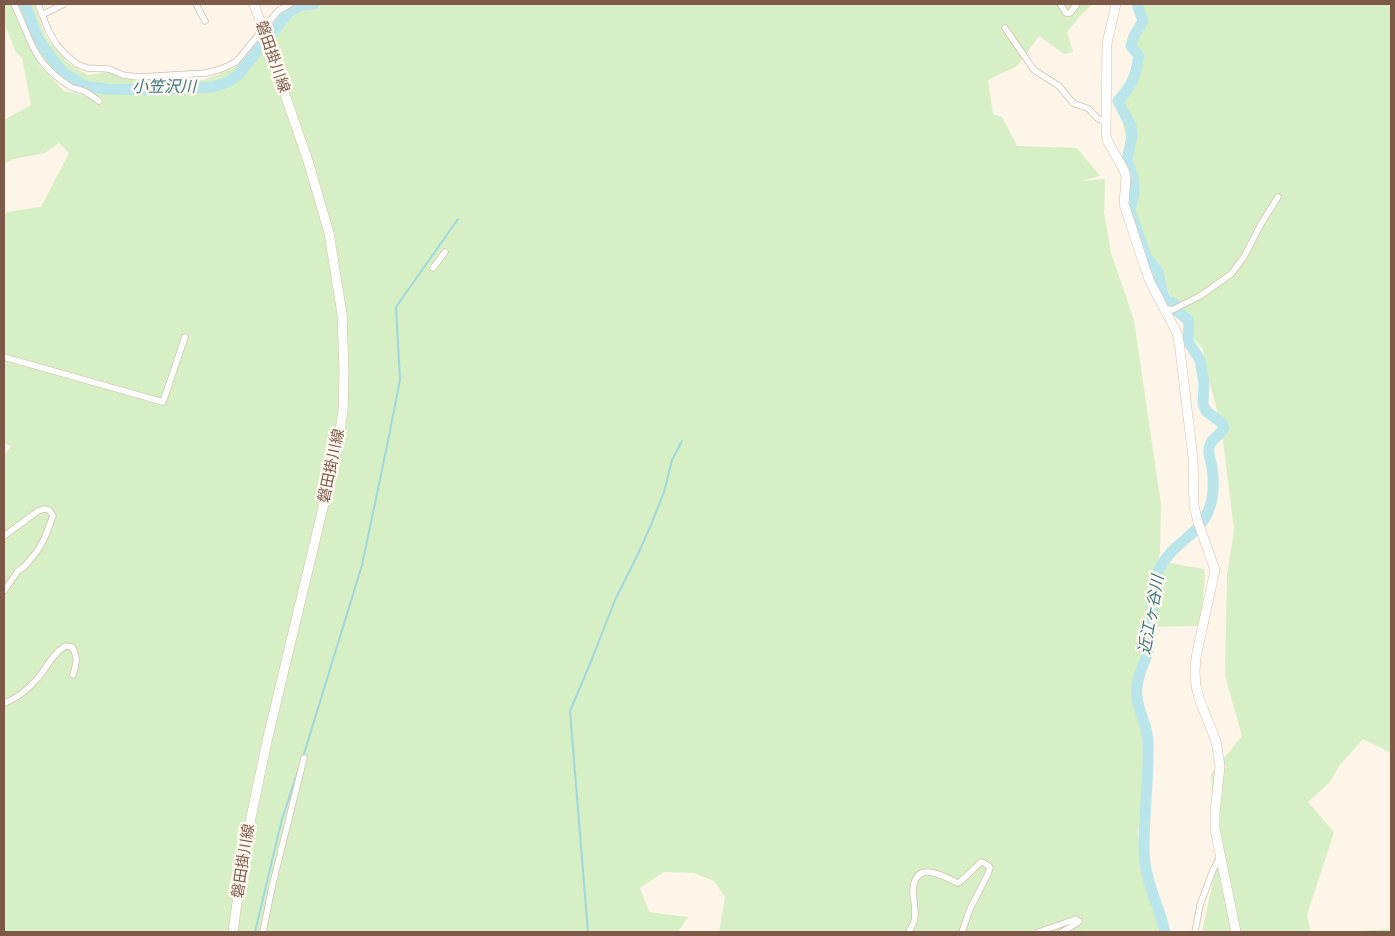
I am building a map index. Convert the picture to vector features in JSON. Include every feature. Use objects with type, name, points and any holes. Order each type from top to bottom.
[{"type":"main road","name":"磐田掛川線","points":[[233,932],[244,851],[267,741],[337,449],[343,411],[344,370],[342,314],[329,233],[308,161],[254,4]]},
{"type":"main road","points":[[1116,4],[1107,44],[1106,135],[1124,170],[1126,177],[1124,204],[1150,282],[1177,333],[1179,342],[1193,458],[1194,506],[1215,570],[1196,656],[1196,686],[1216,741],[1220,766],[1215,829],[1236,932]]},
{"type":"street","points":[[14,4],[26,35],[41,62],[52,74],[73,88],[85,92],[99,101]]},
{"type":"street","points":[[38,4],[49,32],[57,45],[77,64],[87,68],[109,69],[123,75],[138,77],[206,73],[221,69],[234,62],[278,11],[290,4]]},
{"type":"street","points":[[42,15],[64,4]]},
{"type":"street","points":[[196,4],[204,21]]},
{"type":"street","points":[[1060,4],[1066,13],[1070,13],[1077,4]]},
{"type":"street","points":[[1005,28],[1034,70],[1059,86],[1073,103],[1089,109],[1098,119],[1106,121]]},
{"type":"street","points":[[1164,308],[1172,310],[1200,296],[1231,274],[1244,257],[1278,197]]},
{"type":"street","points":[[433,268],[446,252]]},
{"type":"street","points":[[4,357],[163,402],[185,337]]},
{"type":"street","points":[[4,536],[38,511],[50,510],[53,516],[38,550],[4,591]]},
{"type":"street","points":[[4,703],[11,701],[26,690],[38,678],[57,651],[65,646],[72,648],[77,655],[72,675]]},
{"type":"street","points":[[263,932],[272,886],[304,758]]},
{"type":"street","points":[[1196,932],[1200,905],[1220,857]]},
{"type":"street","points":[[909,932],[914,922],[915,912],[913,890],[915,880],[919,875],[924,872],[931,872],[940,874],[958,883],[980,862],[984,863],[990,867],[988,874],[970,909],[962,932]]},
{"type":"street","points":[[1039,932],[1076,918],[1079,921],[1062,932]]},
{"type":"green space","points":[[4,4],[34,4],[46,37],[68,63],[88,75],[114,71],[132,76],[166,75],[204,80],[234,68],[277,19],[267,49],[274,36],[283,8],[290,4],[1093,4],[1067,32],[1073,52],[1064,54],[1039,36],[1017,66],[988,80],[993,114],[1002,117],[1017,146],[1077,148],[1100,176],[1081,181],[1105,179],[1104,212],[1111,253],[1134,320],[1161,505],[1160,552],[1158,561],[1204,569],[1200,626],[1147,627],[1132,690],[1144,732],[1146,752],[1138,834],[1159,932],[1087,932],[1088,928],[1086,932],[719,932],[725,897],[714,881],[694,873],[664,872],[640,888],[649,912],[688,917],[678,932],[4,932],[4,456],[11,446],[4,443],[4,215],[7,212],[41,207],[69,153],[59,143],[45,153],[14,159],[4,164],[4,120],[31,105],[22,58],[15,51],[4,22]],"holes":[[[37,63],[99,99],[64,91]]]},
{"type":"green space","points":[[1135,4],[1391,4],[1391,753],[1363,739],[1340,765],[1329,783],[1308,802],[1334,832],[1307,915],[1311,932],[1202,932],[1218,858],[1211,774],[1242,736],[1225,676],[1227,575],[1234,530],[1221,425],[1208,377],[1203,349],[1188,329],[1182,305],[1178,307],[1169,293],[1158,263],[1147,252],[1136,215],[1137,190],[1118,101],[1140,71],[1131,46],[1143,21]]},
{"type":"green space","points":[[1391,929],[1391,932],[1339,932]]},
{"type":"waterway","name":"小笠沢川","points":[[25,4],[38,39],[65,74],[85,86],[106,89],[157,90],[213,87],[228,82],[238,75],[289,12],[302,5],[314,4]]},
{"type":"waterway","name":"近江ヶ谷川","points":[[1137,4],[1143,21],[1134,36],[1131,46],[1139,56],[1138,64],[1130,85],[1118,101],[1131,126],[1132,136],[1127,160],[1133,178],[1134,193],[1130,211],[1146,256],[1158,272],[1166,301],[1174,303],[1176,310],[1189,321],[1188,341],[1200,360],[1204,383],[1203,404],[1206,411],[1222,423],[1224,428],[1211,442],[1209,448],[1213,484],[1208,512],[1197,528],[1169,555],[1158,572],[1153,591],[1148,651],[1137,685],[1138,704],[1147,731],[1148,742],[1144,840],[1145,863],[1165,932]]},
{"type":"waterway","points":[[303,757],[362,565],[387,446],[400,380],[396,307],[458,219]]},
{"type":"waterway","points":[[588,932],[570,711],[615,600],[651,525],[664,492],[672,460],[682,441]]},
{"type":"waterway","points":[[255,932],[282,819],[299,768]]}]
